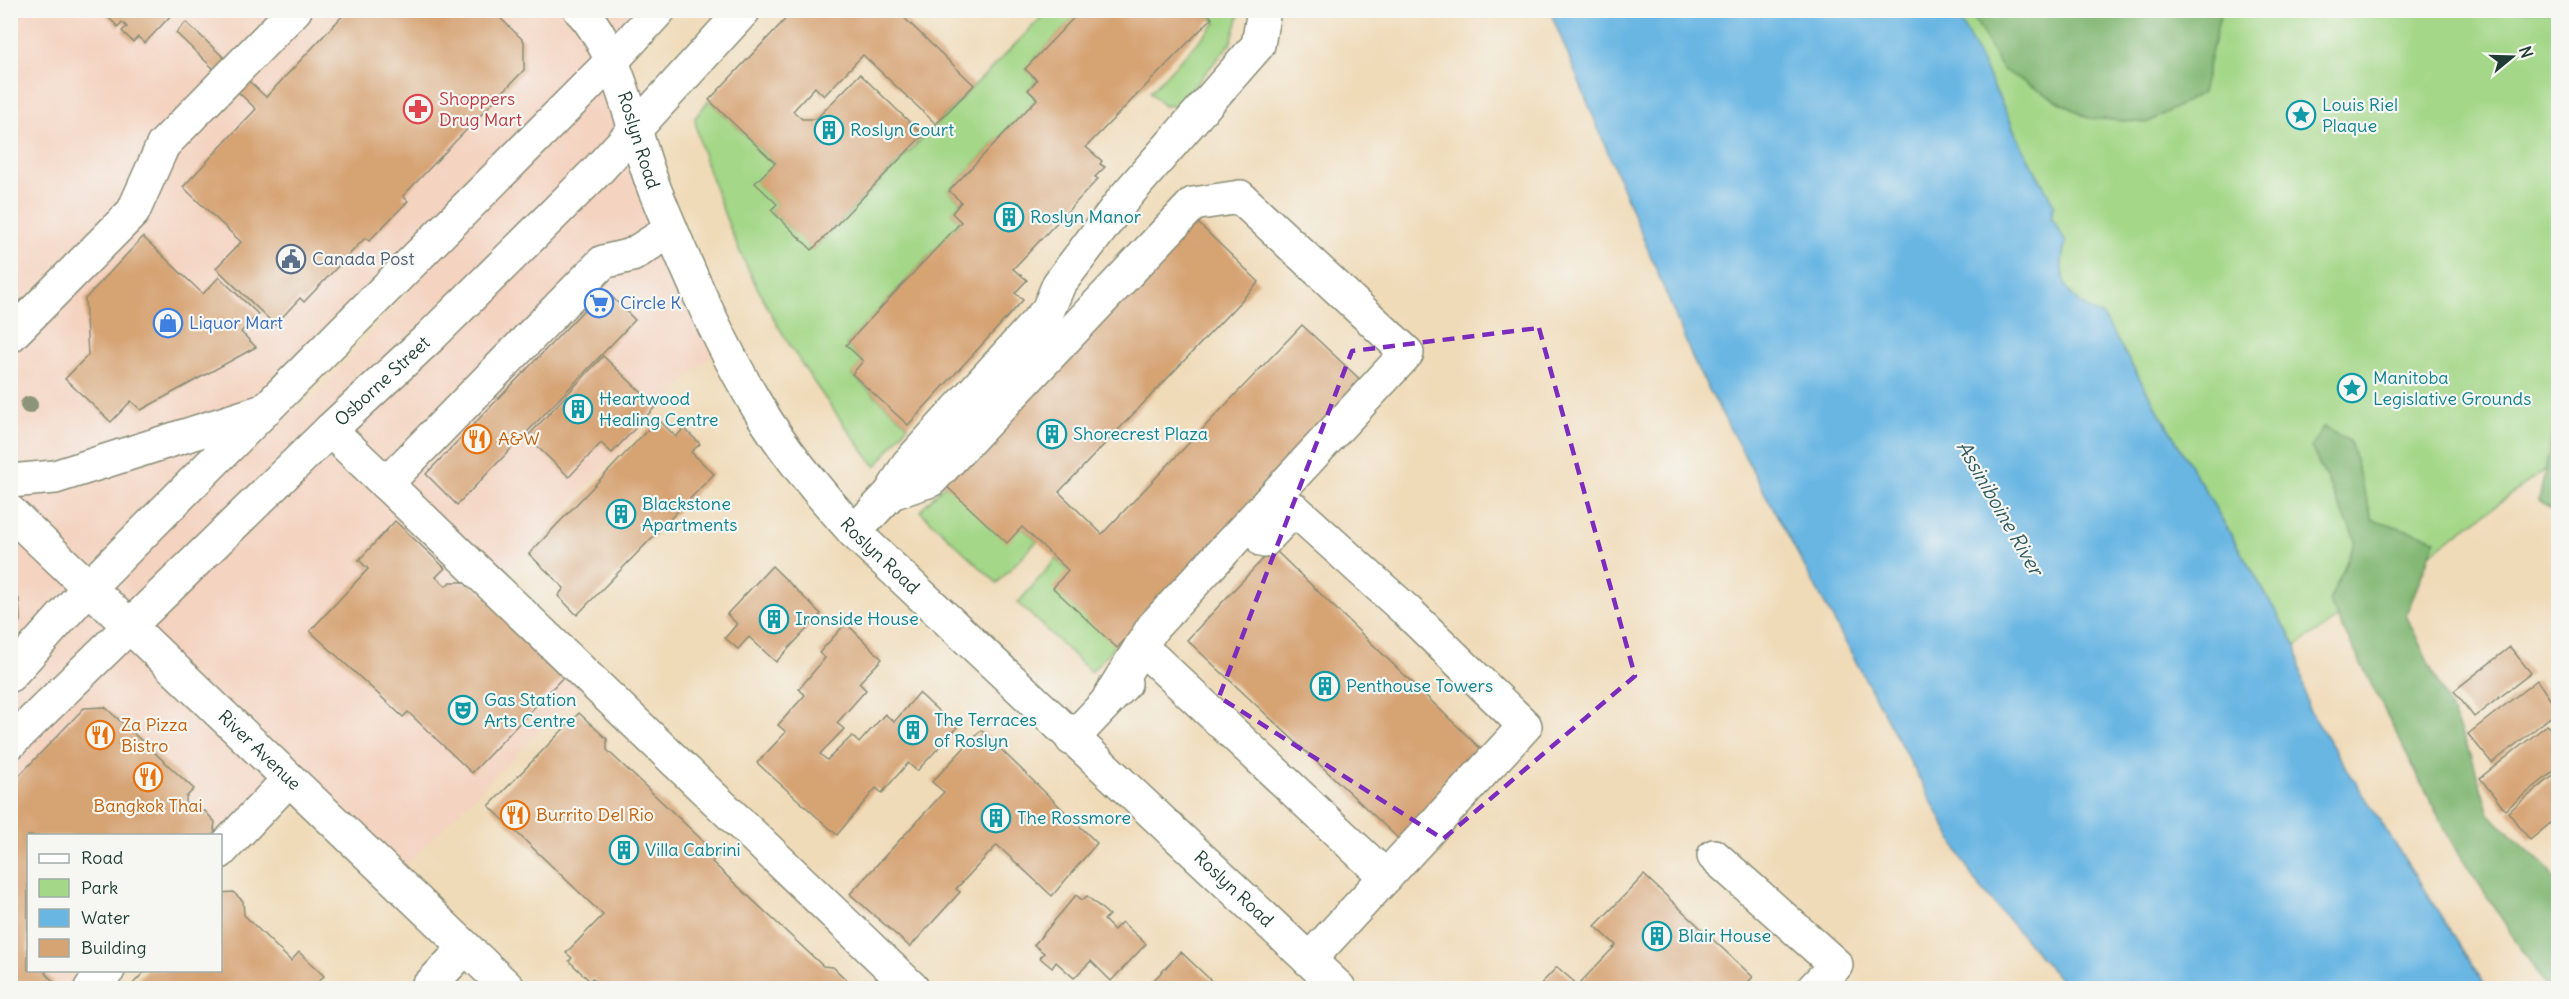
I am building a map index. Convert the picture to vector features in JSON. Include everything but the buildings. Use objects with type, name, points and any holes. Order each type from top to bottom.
[{"type":"main road","points":[[10,336],[135,209],[163,145],[295,10]]},
{"type":"main road","name":"Roslyn Road","points":[[580,10],[590,20],[611,62],[644,163],[710,316],[767,422],[822,496],[854,532],[1339,988]]},
{"type":"main road","points":[[10,675],[89,587],[611,62],[659,10]]},
{"type":"main road","name":"Osborne Street","points":[[10,743],[330,430],[430,337],[634,130],[744,10]]},
{"type":"main road","points":[[854,532],[891,493],[908,464],[1048,310],[1059,284],[1125,197],[1258,45],[1264,10]]},
{"type":"main road","points":[[891,493],[931,480],[1193,204],[1240,197],[1399,345],[1407,353],[1153,627],[1109,698]]},
{"type":"main road","points":[[386,484],[603,262],[632,255],[671,230]]},
{"type":"main road","points":[[10,481],[55,477],[264,411]]},
{"type":"main road","points":[[330,430],[912,988]]},
{"type":"main road","points":[[1072,739],[1109,698],[1162,650],[1294,509],[1409,613],[1524,726],[1309,960]]},
{"type":"main road","name":"River Avenue","points":[[10,512],[508,988]]},
{"type":"main road","points":[[1162,650],[1386,877]]},
{"type":"main road","points":[[222,850],[289,779]]},
{"type":"main road","points":[[1714,856],[1836,965],[1814,988]]},
{"type":"main road","points":[[427,988],[465,948]]},
{"type":"main road","points":[[91,988],[106,972]]},
{"type":"highlighted area","points":[[1539,328],[1635,676],[1443,839],[1219,697],[1352,351]]},
{"type":"shaded area","points":[[10,11],[660,11],[611,63],[724,344],[690,376],[494,588],[591,680],[393,878],[289,780],[222,834],[27,834],[27,972],[111,972],[95,988],[11,988]],"holes":[[[601,73],[306,407],[265,411]]]},
{"type":"green space","points":[[1048,11],[1081,11],[1025,69],[1037,80],[1028,90],[1037,99],[949,191],[961,202],[952,213],[961,222],[846,345],[863,361],[852,375],[908,425],[876,467],[808,374],[769,310],[721,205],[699,140],[695,118],[709,100],[775,163],[756,183],[777,204],[771,211],[813,249]]},
{"type":"green space","points":[[1204,11],[1240,11],[1231,43],[1178,105],[1164,106],[1150,92],[1216,23]]},
{"type":"green space","name":"Manitoba Legislative Grounds","points":[[1956,11],[2558,11],[2558,460],[2386,586],[2296,646],[2103,316],[2081,304],[2067,288],[2062,267],[2066,243],[2051,216],[2054,205],[2018,139]]},
{"type":"green space","points":[[1970,11],[2221,11],[2202,93],[2147,123],[2088,118],[2003,70]]},
{"type":"green space","points":[[2323,427],[2350,441],[2372,519],[2436,539],[2406,615],[2471,754],[2489,814],[2549,870],[2558,884],[2558,988],[2547,988],[2451,841],[2329,601],[2356,541],[2311,447]]},
{"type":"green space","points":[[2553,432],[2558,434],[2558,515],[2539,500]]},
{"type":"green space","points":[[945,484],[1022,527],[1037,541],[997,583],[920,511]]},
{"type":"green space","points":[[1056,559],[1068,570],[1115,646],[1091,672],[1018,603]]},
{"type":"water","name":"Assiniboine River","points":[[1550,11],[1956,11],[2018,140],[2054,205],[2051,216],[2066,243],[2062,267],[2067,288],[2081,304],[2103,316],[2296,646],[2308,708],[2487,988],[2067,988],[1974,880],[1695,364]]},
{"type":"place","name":"Shoppers Drug Mart","points":[[418,109]]},
{"type":"place","name":"Louis Riel Plaque","points":[[2301,115]]},
{"type":"place","name":"Roslyn Court","points":[[829,130]]},
{"type":"place","name":"Roslyn Manor","points":[[1009,217]]},
{"type":"place","name":"Canada Post","points":[[291,259]]},
{"type":"place","name":"Circle K","points":[[599,303]]},
{"type":"place","name":"Liquor Mart","points":[[168,323]]},
{"type":"place","name":"Manitoba Legislative Grounds","points":[[2352,388]]},
{"type":"place","name":"Heartwood Healing Centre","points":[[578,409]]},
{"type":"place","name":"Shorecrest Plaza","points":[[1052,434]]},
{"type":"place","name":"A&W","points":[[477,439]]},
{"type":"place","name":"Blackstone Apartments","points":[[621,514]]},
{"type":"place","name":"Ironside House","points":[[774,619]]},
{"type":"place","name":"Penthouse Towers","points":[[1325,686]]},
{"type":"place","name":"Gas Station Arts Centre","points":[[463,710]]},
{"type":"place","name":"The Terraces of Roslyn","points":[[913,730]]},
{"type":"place","name":"Za Pizza Bistro","points":[[100,735]]},
{"type":"place","name":"Bangkok Thai","points":[[148,777]]},
{"type":"place","name":"Burrito Del Rio","points":[[515,815]]},
{"type":"place","name":"The Rossmore","points":[[996,818]]},
{"type":"place","name":"Villa Cabrini","points":[[624,850]]},
{"type":"place","name":"Blair House","points":[[1657,936]]}]
